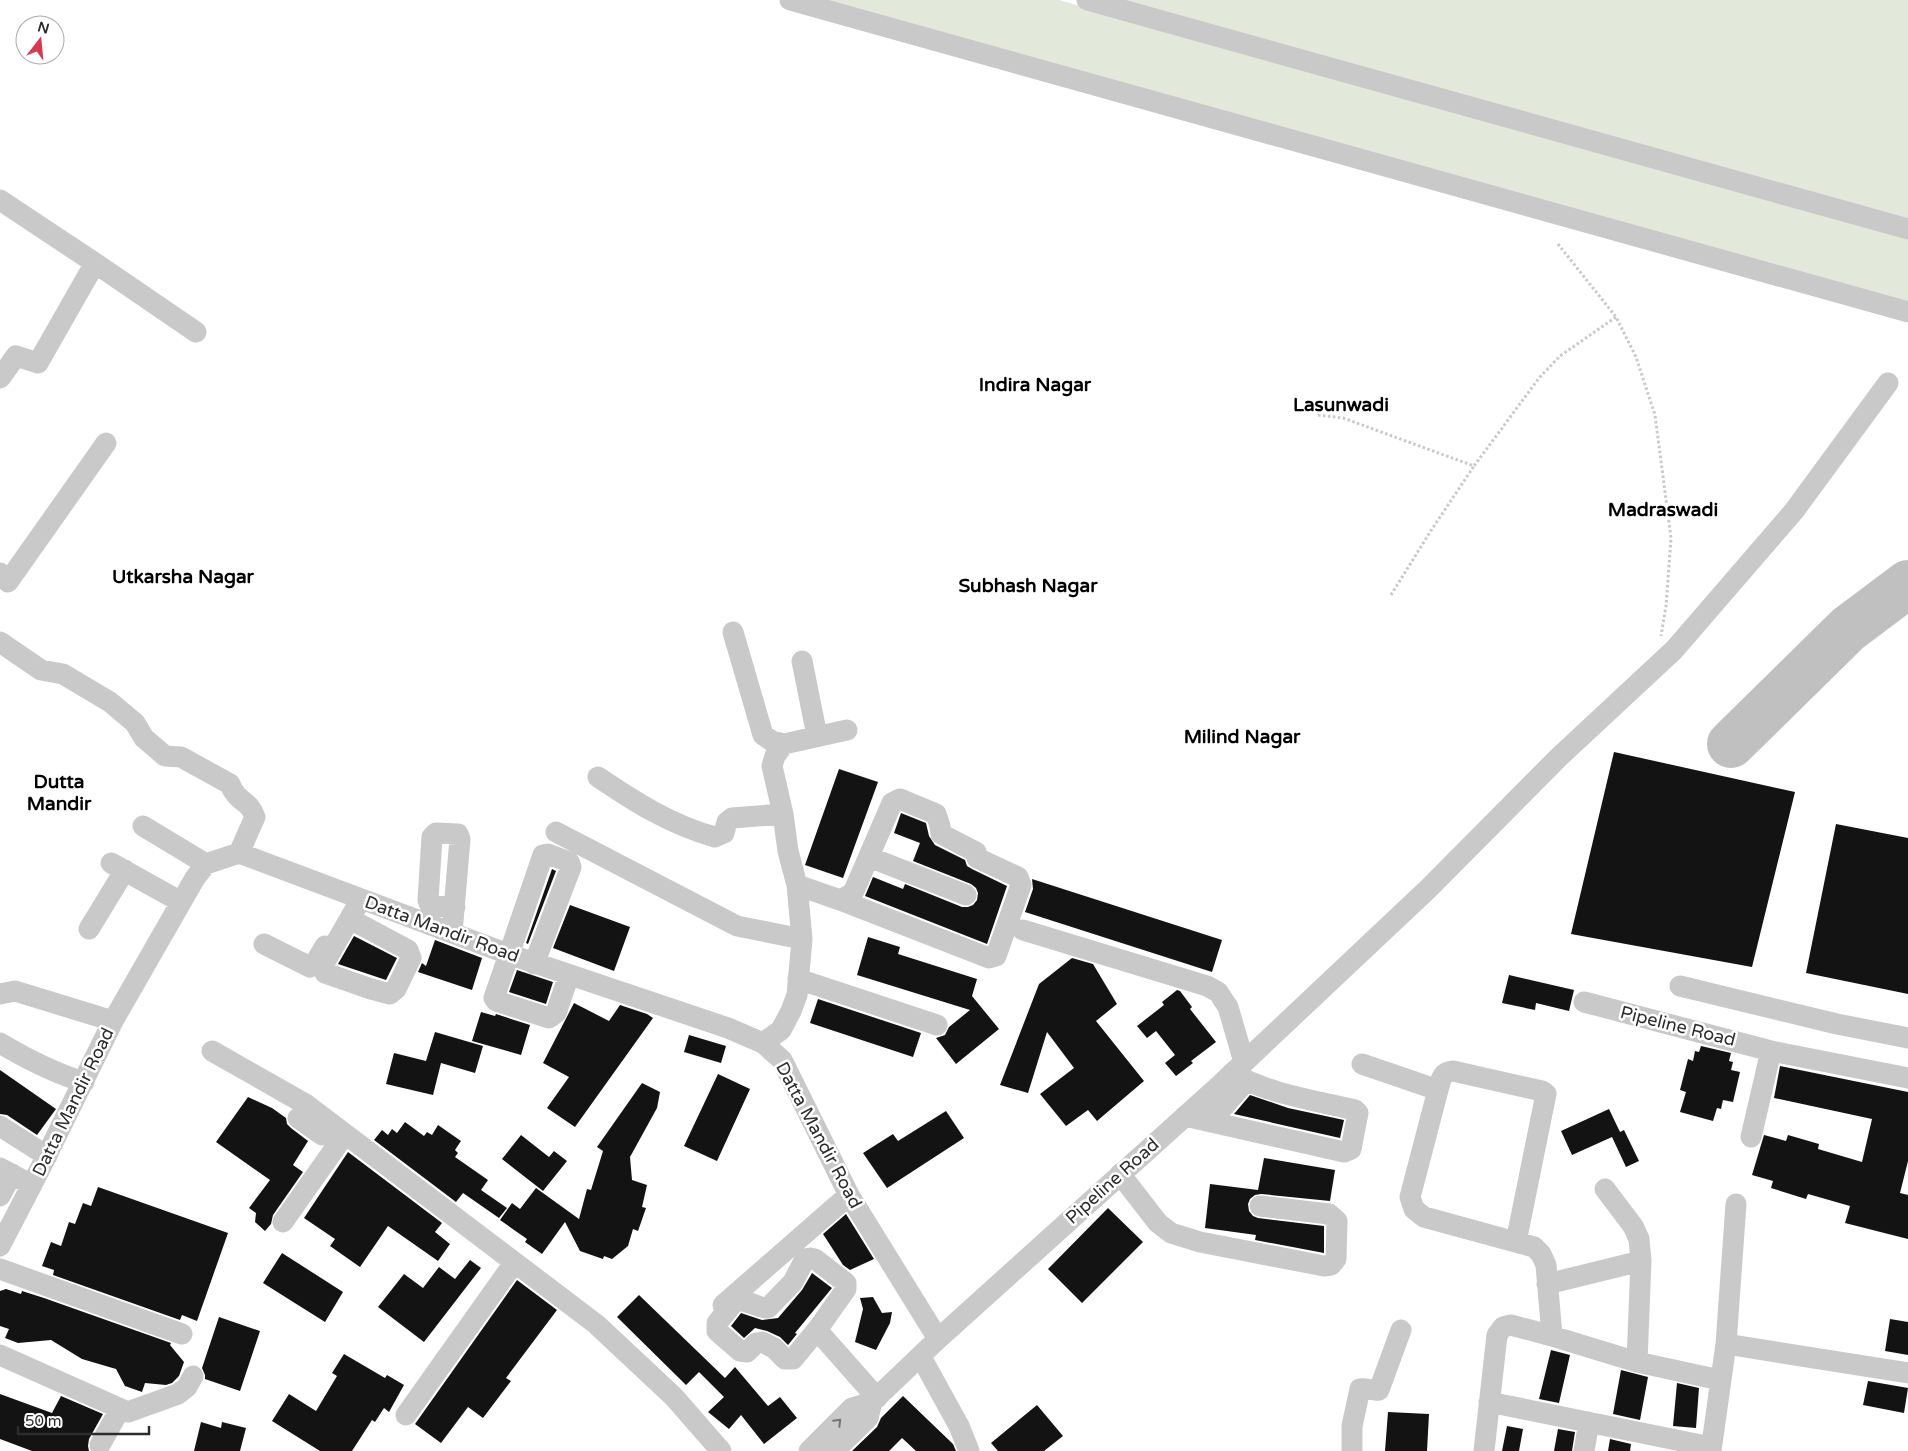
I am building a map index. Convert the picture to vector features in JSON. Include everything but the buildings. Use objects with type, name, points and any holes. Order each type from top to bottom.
[{"type":"street","points":[[790,0],[1908,312]]},
{"type":"street","points":[[1087,0],[1908,229]]},
{"type":"street","points":[[0,200],[196,332]]},
{"type":"street","points":[[0,378],[16,356],[38,363],[95,263]]},
{"type":"street","name":"Pipeline Road","points":[[809,1451],[852,1408],[875,1400],[938,1339],[1185,1116],[1236,1078],[1352,960],[1428,889],[1501,814],[1674,650],[1794,511],[1888,383]]},
{"type":"street","points":[[3,583],[106,443]]},
{"type":"street","points":[[733,632],[763,734],[772,741],[784,744],[846,730]]},
{"type":"street","points":[[0,642],[41,670],[63,674],[110,702],[135,723],[144,738],[165,756],[181,757],[230,784],[234,794],[252,808],[255,817],[239,853],[206,864],[143,826]]},
{"type":"street","points":[[802,661],[817,736]]},
{"type":"street","points":[[764,1043],[781,1030],[794,1003],[802,939],[797,885],[788,851],[783,814],[772,766],[775,756],[784,744]]},
{"type":"street","points":[[598,777],[641,806],[697,832],[715,837],[724,833],[727,822],[732,818],[783,814]]},
{"type":"street","points":[[797,885],[989,958],[996,956],[1021,884],[1018,877],[977,858],[976,852],[940,834],[940,826],[936,814],[900,799],[892,803],[853,893],[840,900]]},
{"type":"street","points":[[556,832],[736,926],[802,939]]},
{"type":"street","name":"Datta Mandir Road","points":[[239,853],[452,933],[510,947],[537,957],[569,975],[728,1028],[764,1043],[782,1060],[849,1195],[938,1339]]},
{"type":"street","points":[[537,957],[571,867],[569,862],[548,854],[543,855],[494,998],[496,1001],[549,1018],[556,1013],[569,975]]},
{"type":"street","points":[[869,858],[966,895]]},
{"type":"street","name":"Datta Mandir Road","points":[[3,1233],[32,1185],[113,1021],[195,878],[206,864]]},
{"type":"street","points":[[89,928],[118,867],[181,902]]},
{"type":"street","points":[[350,919],[358,898]]},
{"type":"street","points":[[264,944],[310,967],[358,898]]},
{"type":"street","points":[[452,933],[455,907]]},
{"type":"street","points":[[1022,930],[1207,986],[1218,992],[1228,1007],[1236,1078],[1210,1122]]},
{"type":"street","points":[[798,979],[937,1025]]},
{"type":"street","points":[[1680,986],[1837,1024],[1908,1038]]},
{"type":"street","points":[[0,994],[14,991],[113,1021]]},
{"type":"street","name":"Pipeline Road","points":[[1584,1002],[1771,1050],[1908,1078]]},
{"type":"street","points":[[0,1044],[27,1059],[84,1082]]},
{"type":"street","points":[[1751,1137],[1771,1050]]},
{"type":"street","points":[[212,1051],[261,1091],[329,1132],[514,1263],[596,1324],[674,1397],[721,1451]]},
{"type":"street","points":[[1362,1064],[1438,1090]]},
{"type":"street","points":[[1516,1242],[1546,1094],[1542,1091],[1453,1071],[1446,1072],[1442,1076],[1410,1197],[1414,1209],[1424,1217],[1534,1247],[1541,1254],[1546,1265],[1552,1336]]},
{"type":"street","points":[[1185,1116],[1344,1152],[1351,1149],[1358,1118],[1358,1113],[1354,1110],[1274,1091],[1236,1078]]},
{"type":"street","points":[[0,1126],[47,1156]]},
{"type":"street","points":[[282,1222],[329,1132]]},
{"type":"street","points":[[0,1196],[6,1171],[32,1185]]},
{"type":"street","points":[[1120,1174],[1158,1223],[1171,1233],[1200,1242],[1324,1266],[1331,1265],[1336,1259],[1337,1221],[1334,1217],[1329,1214],[1260,1206]]},
{"type":"street","points":[[1605,1189],[1633,1226],[1638,1239],[1641,1261],[1637,1362]]},
{"type":"street","points":[[708,1318],[849,1195]]},
{"type":"street","points":[[1489,1402],[1711,1449],[1726,1344],[1736,1204]]},
{"type":"street","points":[[810,1258],[816,1259],[846,1283],[846,1289],[817,1330],[793,1359],[785,1359],[774,1348],[762,1342],[756,1343],[747,1352],[740,1352],[717,1330],[717,1323],[736,1300],[749,1301],[764,1309],[768,1308],[793,1282],[805,1259],[810,1258]]},
{"type":"street","points":[[1547,1284],[1641,1261]]},
{"type":"street","points":[[406,1415],[514,1263]]},
{"type":"street","points":[[0,1269],[182,1334]]},
{"type":"street","points":[[1484,1451],[1497,1335],[1503,1327],[1511,1325],[1637,1362],[1720,1380]]},
{"type":"street","points":[[817,1330],[875,1400]]},
{"type":"street","points":[[1352,1451],[1352,1426],[1360,1389],[1379,1390],[1401,1330]]},
{"type":"street","points":[[1726,1344],[1908,1373]]},
{"type":"street","points":[[0,1355],[128,1412],[178,1394],[187,1387],[193,1376]]},
{"type":"street","points":[[921,1357],[959,1426],[969,1451]]},
{"type":"street","name":"Pipeline Road","points":[[834,1451],[868,1418],[875,1400]]},
{"type":"street","points":[[100,1445],[120,1409]]},
{"type":"street","points":[[1584,1451],[1589,1422]]},
{"type":"path","points":[[1558,244],[1616,318],[1636,358],[1655,415],[1671,538],[1666,606],[1658,664]]},
{"type":"path","points":[[1392,595],[1432,529],[1474,466],[1539,378],[1560,356],[1616,318]]},
{"type":"path","points":[[1318,415],[1342,418],[1474,466]]},
{"type":"green space","points":[[828,0],[1059,0],[1908,239],[1908,303]]},
{"type":"green space","points":[[1118,0],[1908,0],[1908,218]]},
{"type":"taxiway","points":[[1731,744],[1848,629],[1908,584]]},
{"type":"district","name":"Indira Nagar","points":[[1035,385]]},
{"type":"district","name":"Lasunwadi","points":[[1341,405]]},
{"type":"district","name":"Madraswadi","points":[[1663,510]]},
{"type":"district","name":"Utkarsha Nagar","points":[[183,577]]},
{"type":"district","name":"Subhash Nagar","points":[[1028,586]]},
{"type":"district","name":"Milind Nagar","points":[[1242,737]]},
{"type":"district","name":"Dutta Mandir","points":[[59,793]]}]
